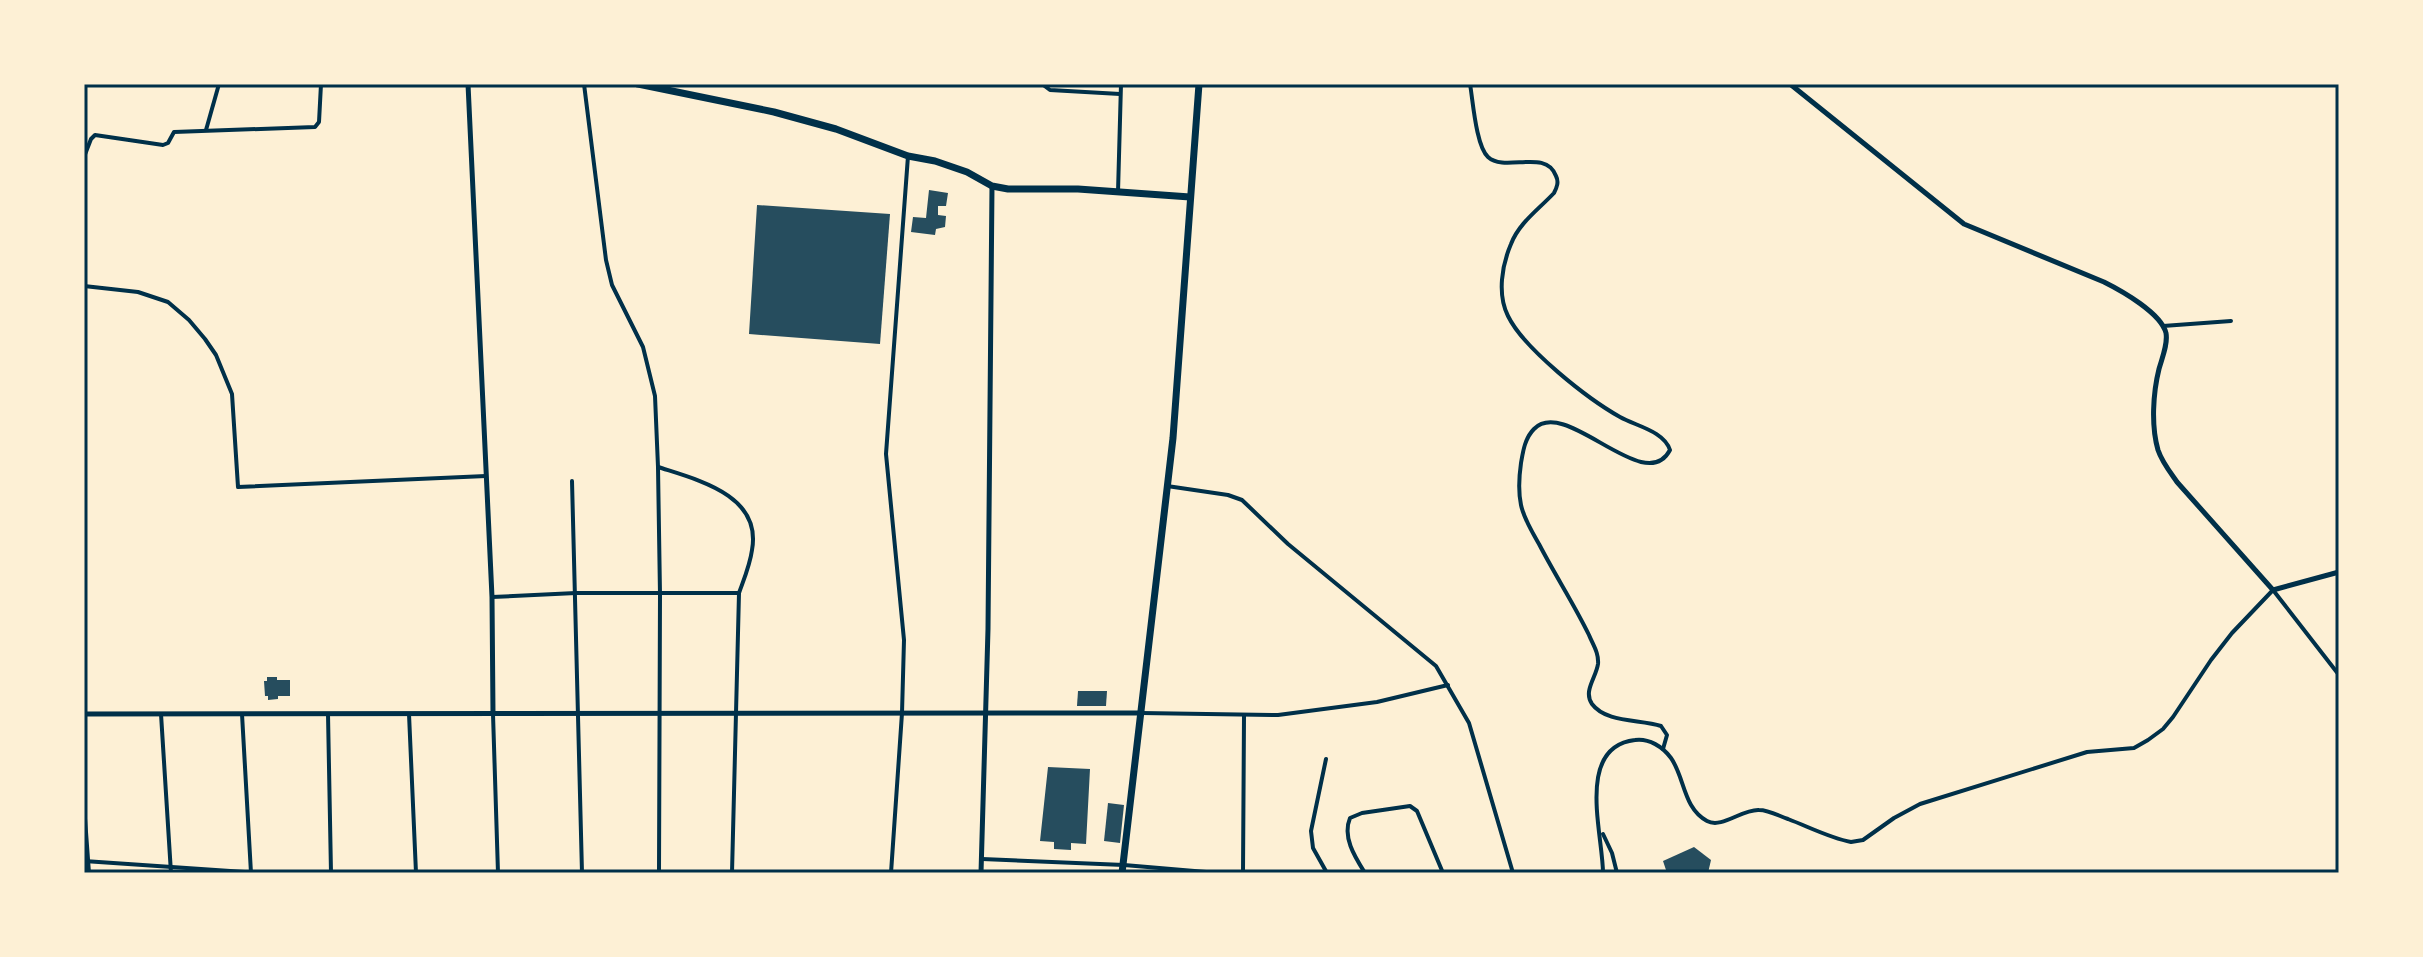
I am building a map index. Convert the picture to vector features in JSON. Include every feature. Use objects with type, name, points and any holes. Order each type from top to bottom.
[{"type":"main road","points":[[638,84],[668,87],[836,129],[908,156],[967,172],[992,186],[1190,197]]},
{"type":"main road","points":[[1123,869],[1174,423],[1199,84]]},
{"type":"street","points":[[206,130],[219,84]]},
{"type":"street","points":[[84,157],[95,135],[163,145],[168,143],[174,132],[315,127],[319,122],[321,84]]},
{"type":"street","points":[[468,84],[492,597],[498,873]]},
{"type":"street","points":[[584,84],[606,260],[612,285],[643,347],[655,396],[660,594],[659,873]]},
{"type":"street","points":[[1042,84],[1050,90],[1120,94]]},
{"type":"street","points":[[1118,192],[1121,84]]},
{"type":"street","points":[[1470,84],[1481,146],[1490,159],[1547,164],[1558,179],[1554,193],[1521,226],[1511,244],[1501,283],[1507,314],[1542,356],[1580,390],[1615,414],[1657,435],[1668,444],[1670,450],[1655,463],[1638,462],[1571,428],[1548,422],[1540,424],[1525,443],[1519,490],[1526,521],[1597,652],[1598,662],[1589,698],[1599,711],[1610,716],[1661,726],[1667,735],[1663,749]]},
{"type":"street","points":[[1790,84],[1964,224],[2104,282],[2152,313],[2163,326],[2166,342],[2157,377],[2155,407],[2155,439],[2159,453],[2177,482],[2273,590],[2339,675]]},
{"type":"street","points":[[891,873],[902,713],[902,616],[894,561],[886,454],[908,156]]},
{"type":"street","points":[[981,873],[988,629],[992,186]]},
{"type":"street","points":[[84,286],[138,292],[168,302],[205,339],[216,355],[232,394],[238,487],[486,476]]},
{"type":"street","points":[[2163,326],[2231,321]]},
{"type":"street","points":[[658,467],[707,483],[736,501],[750,522],[753,550],[739,593],[732,873]]},
{"type":"street","points":[[572,481],[582,873]]},
{"type":"street","points":[[1167,486],[1242,500],[1288,544],[1436,666],[1469,723],[1513,873]]},
{"type":"street","points":[[1603,873],[1596,787],[1604,758],[1630,740],[1642,739],[1663,749],[1672,759],[1692,807],[1709,822],[1716,823],[1743,812],[1761,810],[1841,840],[1863,840],[1920,804],[2087,752],[2134,748],[2163,729],[2232,633],[2273,590],[2339,572]]},
{"type":"street","points":[[492,597],[576,593],[739,593]]},
{"type":"street","points":[[84,714],[1141,713],[1244,716],[1278,715],[1363,704],[1449,685]]},
{"type":"street","points":[[161,714],[171,871]]},
{"type":"street","points":[[242,714],[251,873]]},
{"type":"street","points":[[328,714],[331,873]]},
{"type":"street","points":[[409,714],[416,873]]},
{"type":"street","points":[[1243,873],[1244,716]]},
{"type":"street","points":[[1326,759],[1311,831],[1313,848],[1327,873]]},
{"type":"street","points":[[84,805],[89,873]]},
{"type":"street","points":[[1365,873],[1354,855],[1347,834],[1350,818],[1362,813],[1410,806],[1417,811],[1443,873]]},
{"type":"street","points":[[1600,829],[1612,853],[1617,873]]},
{"type":"street","points":[[982,859],[1218,873]]},
{"type":"street","points":[[86,862],[171,871],[259,873]]},
{"type":"building","points":[[929,190],[948,193],[946,206],[938,206],[938,215],[946,216],[945,227],[936,229],[935,235],[911,232],[913,217],[926,218]]},
{"type":"building","points":[[757,205],[890,214],[880,344],[749,334]]},
{"type":"building","points":[[267,677],[290,680],[290,696],[268,700],[264,681]]},
{"type":"building","points":[[1078,691],[1107,691],[1106,706],[1077,706]]},
{"type":"building","points":[[1048,767],[1090,769],[1086,844],[1071,843],[1071,850],[1054,849],[1054,842],[1040,841]]},
{"type":"building","points":[[1108,803],[1124,805],[1120,843],[1104,841]]},
{"type":"building","points":[[1694,847],[1711,860],[1708,873],[1667,873],[1663,861]]}]
